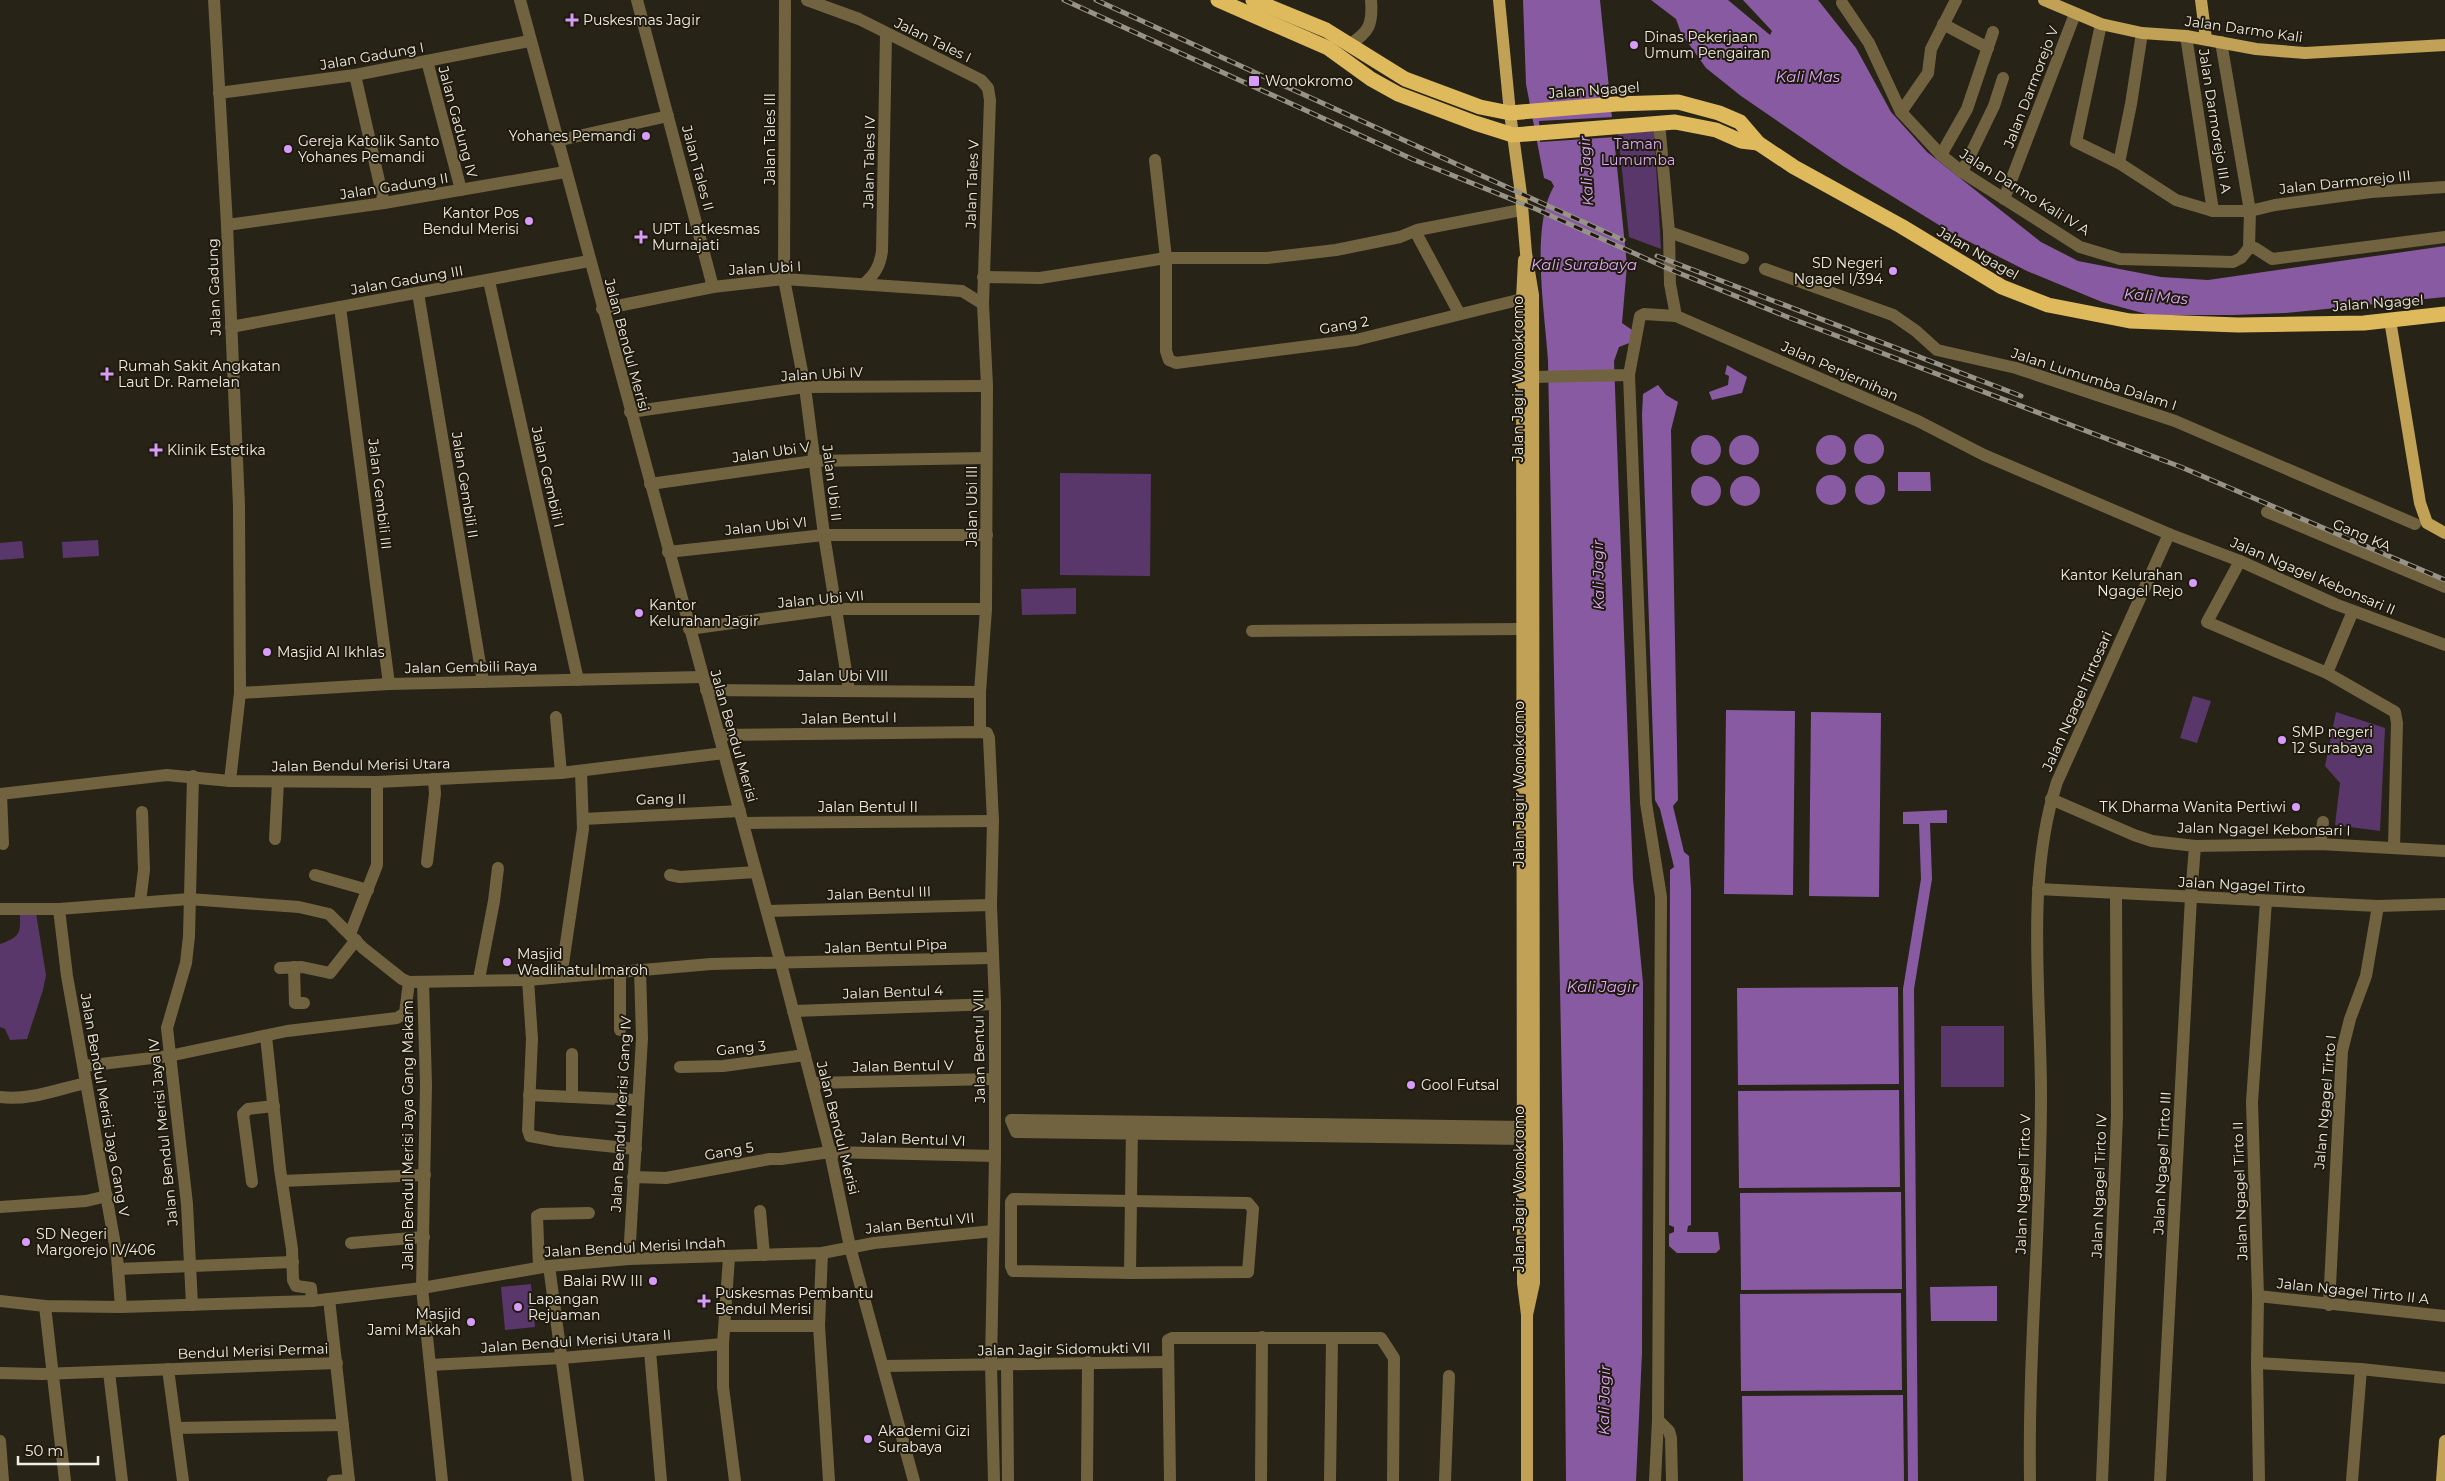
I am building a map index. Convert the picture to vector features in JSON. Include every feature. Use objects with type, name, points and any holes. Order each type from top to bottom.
[{"type":"highway","points":[[1218,0],[1328,48],[1371,79],[1398,94],[1513,135]]},
{"type":"highway","name":"Jalan Ngagel","points":[[1253,0],[1326,30],[1405,79],[1431,90],[1480,106],[1510,113],[1616,104],[1678,102],[1699,106],[1740,122],[1758,143],[1794,167],[1901,226],[2002,287],[2048,305],[2130,320],[2182,324],[2364,323],[2445,314]]},
{"type":"highway","name":"Jalan Ngagel","points":[[1513,135],[1659,122],[1684,122],[1716,130],[1741,141],[1758,143]]},
{"type":"main road","name":"Jalan Jagir Wonokromo","points":[[1499,0],[1510,113],[1521,194],[1521,210],[1533,295],[1533,377],[1528,455],[1522,629],[1528,944]]},
{"type":"main road","name":"Jalan Darmo Kali","points":[[2044,0],[2101,24],[2142,33],[2186,36],[2256,49],[2305,53],[2445,44]]},
{"type":"main road","points":[[2201,0],[2206,39]]},
{"type":"main road","name":"Jalan Jagir Wonokromo","points":[[1526,253],[1522,299],[1528,455],[1528,1133],[1534,1283],[1527,1315],[1527,1481]]},
{"type":"main road","points":[[2390,320],[2418,492],[2420,524],[2445,533]]},
{"type":"main road","points":[[2442,1481],[2445,1441]]},
{"type":"street","name":"Jalan Gadung","points":[[214,0],[227,225],[238,506],[240,693],[230,781]]},
{"type":"street","name":"Jalan Bendul Merisi","points":[[520,0],[556,141],[767,911],[830,1152],[850,1247],[914,1481]]},
{"type":"street","name":"Jalan Tales II","points":[[637,0],[714,287]]},
{"type":"street","name":"Jalan Tales III","points":[[784,279],[786,0]]},
{"type":"street","name":"Jalan Tales I","points":[[807,0],[859,19],[980,80],[988,88]]},
{"type":"street","points":[[1349,45],[1368,30],[1371,20],[1371,0]]},
{"type":"street","points":[[1901,112],[1928,73],[1929,54],[1956,0]]},
{"type":"street","name":"Jalan Darmo Kali IV A","points":[[1842,3],[1869,43],[1901,112],[1941,155],[1962,172],[2080,247],[2120,259],[2233,262],[2241,258],[2249,248]]},
{"type":"street","name":"Jalan Darmorejo V","points":[[2004,199],[2075,14]]},
{"type":"street","points":[[1943,24],[1988,48]]},
{"type":"street","name":"Jalan Darmorejo III","points":[[2101,24],[2076,138],[2079,144],[2119,163],[2176,200],[2213,211],[2250,211],[2274,205],[2371,192],[2445,187]]},
{"type":"street","points":[[1941,155],[1967,109],[1993,32]]},
{"type":"street","points":[[2119,163],[2132,104],[2142,33]]},
{"type":"street","name":"Jalan Tales IV","points":[[864,284],[875,274],[880,263],[882,251],[886,34]]},
{"type":"street","name":"Jalan Darmorejo III A","points":[[2186,36],[2213,211]]},
{"type":"street","name":"Jalan Gadung I","points":[[219,93],[355,75],[529,41]]},
{"type":"street","points":[[2221,42],[2250,211],[2249,248],[2255,248],[2272,259],[2445,238]]},
{"type":"street","name":"Jalan Gadung IV","points":[[427,61],[461,190]]},
{"type":"street","points":[[355,75],[384,203]]},
{"type":"street","points":[[1962,172],[1990,114],[2003,78]]},
{"type":"street","name":"Jalan Tales V","points":[[987,278],[990,100],[988,88]]},
{"type":"street","name":"Jalan Tales II","points":[[556,141],[668,116]]},
{"type":"street","points":[[1655,1481],[1658,1420],[1661,897],[1646,803],[1625,375],[1640,316],[1644,314],[1676,316],[1669,269],[1670,232],[1659,122]]},
{"type":"street","points":[[1155,160],[1166,258]]},
{"type":"street","name":"Jalan Gadung II","points":[[227,225],[384,203],[565,172]]},
{"type":"street","points":[[962,291],[987,278],[1040,278],[1166,258],[1267,258],[1336,250],[1521,210]]},
{"type":"street","points":[[1415,232],[1459,312]]},
{"type":"street","points":[[1670,232],[1742,258]]},
{"type":"street","name":"Gang 2","points":[[1166,258],[1166,351],[1169,360],[1176,363],[1356,340],[1459,312],[1522,299]]},
{"type":"street","name":"Jalan Gadung III","points":[[231,327],[589,261]]},
{"type":"street","name":"Jalan Lumumba Dalam I","points":[[1764,269],[1893,316],[1916,331],[1936,350],[2016,368],[2175,421],[2420,524]]},
{"type":"street","name":"Jalan Ubi III","points":[[980,732],[980,692],[986,609],[987,386],[983,304],[987,278]]},
{"type":"street","name":"Jalan Ubi I","points":[[602,309],[714,287],[784,279],[962,291],[983,304]]},
{"type":"street","name":"Jalan Ubi II","points":[[784,279],[805,387],[824,535],[849,690]]},
{"type":"street","name":"Jalan Gembili I","points":[[489,280],[578,680]]},
{"type":"street","name":"Jalan Gembili II","points":[[418,293],[483,682]]},
{"type":"street","name":"Jalan Gembili III","points":[[340,307],[389,684]]},
{"type":"street","name":"Jalan Penjernihan","points":[[1676,316],[1918,422],[1993,458],[2169,534]]},
{"type":"street","points":[[1533,377],[1625,375]]},
{"type":"street","name":"Jalan Ubi IV","points":[[630,412],[805,387],[987,386]]},
{"type":"street","name":"Jalan Ubi V","points":[[650,484],[814,461],[986,458]]},
{"type":"street","name":"Gang KA","points":[[2267,512],[2445,587]]},
{"type":"street","name":"Jalan Ngagel Kebonsari II","points":[[2169,534],[2240,562],[2353,611],[2445,645]]},
{"type":"street","name":"Jalan Ngagel Tirtosari","points":[[2038,889],[2051,799],[2075,740],[2169,534]]},
{"type":"street","name":"Jalan Ubi VI","points":[[668,552],[824,535],[987,535]]},
{"type":"street","points":[[2240,562],[2208,622],[2326,673],[2395,712],[2397,716],[2394,847]]},
{"type":"street","name":"Jalan Ubi VII","points":[[689,629],[835,609],[986,609]]},
{"type":"street","points":[[2326,673],[2353,611]]},
{"type":"street","points":[[1252,631],[1522,629]]},
{"type":"street","name":"Jalan Gembili Raya","points":[[240,693],[389,684],[702,676]]},
{"type":"street","name":"Jalan Ubi VIII","points":[[706,690],[980,692]]},
{"type":"street","points":[[556,717],[561,773]]},
{"type":"street","name":"Jalan Bentul I","points":[[719,735],[980,732]]},
{"type":"street","name":"Jalan Bentul VIII","points":[[980,732],[987,734],[990,738],[993,821],[991,905],[995,1156],[993,1231],[998,1365]]},
{"type":"street","name":"Jalan Bendul Merisi Utara","points":[[0,794],[150,776],[193,776],[230,781],[377,782],[581,772],[724,753]]},
{"type":"street","points":[[561,977],[570,924],[583,819],[581,772]]},
{"type":"street","name":"Jalan Bendul Merisi Jaya IV","points":[[192,1305],[192,1266],[187,1204],[167,1026],[186,963],[190,936],[189,898],[193,776]]},
{"type":"street","points":[[428,862],[435,794],[434,779]]},
{"type":"street","points":[[275,839],[278,782]]},
{"type":"street","points":[[280,968],[294,967],[330,973],[353,937],[377,865],[377,782]]},
{"type":"street","points":[[0,794],[3,844]]},
{"type":"street","name":"Jalan Ngagel Kebonsari I","points":[[2051,799],[2152,841],[2195,846],[2320,844],[2445,851]]},
{"type":"street","points":[[140,902],[144,870],[142,812]]},
{"type":"street","name":"Jalan Bentul II","points":[[741,817],[993,821]]},
{"type":"street","name":"Gang II","points":[[583,819],[741,817]]},
{"type":"street","points":[[2320,844],[2323,822]]},
{"type":"street","name":"Jalan Ngagel Tirto III","points":[[2160,1481],[2195,846]]},
{"type":"street","points":[[479,979],[494,901],[498,868]]},
{"type":"street","points":[[670,874],[680,877],[756,872]]},
{"type":"street","points":[[315,875],[368,890]]},
{"type":"street","name":"Jalan Ngagel Tirto","points":[[2038,889],[2378,906],[2445,904]]},
{"type":"street","name":"Jalan Ngagel Tirto V","points":[[2030,1481],[2041,1096],[2038,889]]},
{"type":"street","name":"Jalan Ngagel Tirto IV","points":[[2102,1481],[2117,1116],[2116,893]]},
{"type":"street","points":[[0,909],[59,909],[189,898],[299,907],[329,914],[387,967],[409,982],[406,1009],[400,1017],[266,1036],[169,1056],[84,1066]]},
{"type":"street","name":"Jalan Ngagel Tirto II","points":[[2259,1481],[2256,1363],[2258,1296],[2252,1102],[2266,901]]},
{"type":"street","name":"Jalan Bentul III","points":[[767,911],[991,905]]},
{"type":"street","name":"Jalan Ngagel Tirto I","points":[[2329,1305],[2342,1051],[2350,1019],[2366,976],[2378,906]]},
{"type":"street","name":"Jalan Bendul Merisi Jaya Gang V","points":[[59,909],[67,976],[107,1196],[118,1269],[121,1307]]},
{"type":"street","name":"Jalan Bentul Pipa","points":[[409,982],[479,979],[528,980],[711,964],[992,958]]},
{"type":"street","points":[[294,967],[294,1004]]},
{"type":"street","name":"Jalan Bendul Merisi Gang IV","points":[[629,1260],[642,1038],[640,969]]},
{"type":"street","points":[[620,971],[620,1030]]},
{"type":"street","points":[[528,980],[532,1039],[528,1130],[530,1136],[557,1141],[636,1149]]},
{"type":"street","name":"Jalan Bendul Merisi Jaya Gang Makam","points":[[423,982],[425,1175],[422,1288],[442,1481]]},
{"type":"street","name":"Jalan Bentul 4","points":[[793,1011],[994,1004]]},
{"type":"street","points":[[266,1036],[293,1262],[293,1283],[296,1286],[311,1288],[312,1301]]},
{"type":"street","points":[[572,1054],[572,1097]]},
{"type":"street","name":"Gang 3","points":[[680,1067],[723,1066],[805,1055]]},
{"type":"street","name":"Jalan Bentul V","points":[[812,1082],[994,1079]]},
{"type":"street","points":[[0,1098],[18,1099],[86,1083]]},
{"type":"street","points":[[530,1095],[638,1100]]},
{"type":"street","points":[[252,1182],[243,1114],[248,1109],[274,1106]]},
{"type":"street","points":[[1132,1128],[1011,1120],[1016,1132],[1132,1128],[1528,1133]]},
{"type":"street","points":[[1130,1273],[1132,1128]]},
{"type":"street","name":"Jalan Bentul VI","points":[[830,1152],[995,1156]]},
{"type":"street","name":"Gang 5","points":[[633,1177],[666,1178],[770,1158],[781,1159],[830,1152]]},
{"type":"street","points":[[282,1181],[425,1175]]},
{"type":"street","points":[[0,1207],[86,1201],[107,1196]]},
{"type":"street","points":[[1013,1199],[1248,1203],[1253,1209],[1248,1269],[1245,1273],[1130,1273],[1013,1271],[1010,1266],[1013,1199]]},
{"type":"street","points":[[760,1211],[764,1255]]},
{"type":"street","points":[[578,1481],[562,1358],[560,1335],[562,1324],[535,1219],[541,1214],[589,1213]]},
{"type":"street","name":"Jalan Bentul VII","points":[[850,1247],[993,1231]]},
{"type":"street","points":[[351,1243],[424,1237]]},
{"type":"street","name":"Jalan Bendul Merisi Indah","points":[[0,1301],[45,1306],[121,1307],[312,1301],[422,1288],[548,1266],[629,1260],[822,1252],[850,1247]]},
{"type":"street","points":[[822,1252],[819,1326],[829,1481]]},
{"type":"street","points":[[729,1257],[726,1326],[723,1344],[723,1387],[735,1481]]},
{"type":"street","points":[[118,1269],[293,1262]]},
{"type":"street","name":"Jalan Ngagel Tirto II A","points":[[2258,1296],[2445,1316]]},
{"type":"street","points":[[329,1299],[337,1363]]},
{"type":"street","points":[[45,1306],[47,1374],[65,1481]]},
{"type":"street","points":[[726,1326],[819,1326]]},
{"type":"street","points":[[1262,1336],[1262,1481]]},
{"type":"street","name":"Jalan Jagir Sidomukti VII","points":[[883,1366],[1167,1362],[1167,1343],[1172,1338],[1262,1336],[1332,1339],[1379,1337],[1394,1356],[1393,1481]]},
{"type":"street","points":[[1330,1481],[1332,1339]]},
{"type":"street","name":"Jalan Bendul Merisi Utara II","points":[[430,1365],[562,1358],[723,1344]]},
{"type":"street","points":[[650,1351],[661,1481]]},
{"type":"street","points":[[1086,1481],[1088,1362]]},
{"type":"street","points":[[1167,1362],[1170,1481]]},
{"type":"street","name":"Bendul Merisi Permai","points":[[0,1373],[47,1374],[337,1363],[349,1481],[333,1481]]},
{"type":"street","points":[[2256,1363],[2361,1369],[2445,1378]]},
{"type":"street","points":[[994,1481],[998,1365]]},
{"type":"street","points":[[998,1365],[1008,1481]]},
{"type":"street","name":"Bendul Merisi Permai","points":[[168,1369],[182,1481]]},
{"type":"street","points":[[2352,1481],[2361,1369]]},
{"type":"street","points":[[109,1372],[122,1481]]},
{"type":"street","points":[[1445,1481],[1449,1376]]},
{"type":"street","points":[[1658,1420],[1669,1431],[1671,1438],[1672,1481]]},
{"type":"street","points":[[176,1428],[343,1425]]},
{"type":"street","points":[[0,1441],[4,1481]]},
{"type":"green space","name":"Taman Lumumba","points":[[1654,131],[1661,249],[1629,237],[1618,133]]},
{"type":"green space","points":[[1060,473],[1151,474],[1150,576],[1060,575]]},
{"type":"green space","points":[[98,540],[99,556],[63,558],[62,542]]},
{"type":"green space","points":[[22,541],[24,558],[0,560],[0,543]]},
{"type":"green space","points":[[1076,588],[1076,614],[1022,615],[1021,589]]},
{"type":"green space","points":[[2193,696],[2211,701],[2197,743],[2180,738]]},
{"type":"green space","points":[[2336,712],[2385,728],[2380,831],[2335,825],[2340,783],[2325,766]]},
{"type":"green space","points":[[20,911],[36,913],[46,975],[27,1039],[10,1040],[5,1029],[0,1027],[0,944],[12,939],[18,933]]},
{"type":"green space","points":[[1941,1026],[2004,1026],[2004,1087],[1941,1087]]},
{"type":"green space","name":"Lapangan Rejuaman","points":[[531,1284],[535,1327],[505,1330],[501,1287]]},
{"type":"water","name":"Kali Jagir","points":[[1523,0],[1600,0],[1627,265],[1622,323],[1632,330],[1632,342],[1619,347],[1614,361],[1633,879],[1643,983],[1642,1353],[1636,1481],[1566,1481],[1563,1144],[1548,361],[1541,270],[1543,224],[1547,203],[1554,186],[1551,181],[1544,178],[1526,84]]},
{"type":"water","name":"Kali Mas","points":[[1651,0],[1728,0],[1770,35],[1772,31],[1743,0],[1818,0],[1856,48],[1891,112],[1927,152],[2041,242],[2078,261],[2161,277],[2208,280],[2445,246],[2445,297],[2285,313],[2233,315],[2150,315],[2102,302],[2027,271],[1952,233],[1843,166],[1741,96],[1706,68],[1681,33],[1676,19]]},
{"type":"water","points":[[1727,365],[1747,377],[1742,393],[1712,400],[1709,392],[1728,385],[1729,376],[1725,374]]},
{"type":"water","points":[[1658,385],[1666,395],[1678,402],[1671,430],[1678,800],[1673,806],[1684,852],[1689,856],[1691,890],[1691,1225],[1688,1226],[1687,1232],[1718,1232],[1720,1249],[1716,1253],[1677,1253],[1669,1246],[1669,1234],[1674,1232],[1674,1227],[1669,1225],[1670,870],[1674,867],[1660,809],[1655,800],[1642,415],[1643,394]]},
{"type":"water","points":[[1869,434],[1875,435],[1883,443],[1883,455],[1875,463],[1869,464],[1863,463],[1855,455],[1854,449],[1855,443],[1863,435]]},
{"type":"water","points":[[1706,435],[1712,436],[1720,444],[1720,456],[1712,464],[1706,465],[1700,464],[1692,456],[1691,450],[1692,444],[1700,436]]},
{"type":"water","points":[[1744,435],[1750,436],[1758,444],[1758,456],[1750,464],[1744,465],[1738,464],[1730,456],[1729,450],[1730,444],[1738,436]]},
{"type":"water","points":[[1831,435],[1837,436],[1845,444],[1845,456],[1837,464],[1831,465],[1825,464],[1817,456],[1816,450],[1817,444],[1825,436]]},
{"type":"water","points":[[1898,472],[1930,472],[1931,491],[1898,491]]},
{"type":"water","points":[[1831,475],[1837,476],[1845,484],[1845,496],[1837,504],[1831,505],[1825,504],[1817,496],[1816,490],[1817,484],[1825,476]]},
{"type":"water","points":[[1870,475],[1876,476],[1884,484],[1884,496],[1876,504],[1870,505],[1864,504],[1856,496],[1855,490],[1856,484],[1864,476]]},
{"type":"water","points":[[1706,476],[1712,477],[1720,485],[1720,497],[1712,505],[1706,506],[1700,505],[1692,497],[1691,491],[1692,485],[1700,477]]},
{"type":"water","points":[[1745,476],[1751,477],[1759,485],[1759,497],[1751,505],[1745,506],[1739,505],[1731,497],[1730,491],[1731,485],[1739,477]]},
{"type":"water","points":[[1726,710],[1795,711],[1793,895],[1724,894]]},
{"type":"water","points":[[1811,712],[1881,713],[1879,897],[1809,896]]},
{"type":"water","points":[[1947,810],[1947,823],[1930,823],[1932,879],[1914,989],[1918,1481],[1908,1481],[1903,989],[1921,879],[1919,824],[1903,824],[1903,812]]},
{"type":"water","points":[[1898,987],[1899,1084],[1738,1085],[1737,988]]},
{"type":"water","points":[[1899,1090],[1900,1187],[1739,1188],[1738,1091]]},
{"type":"water","points":[[1901,1192],[1902,1289],[1741,1290],[1740,1193]]},
{"type":"water","points":[[1997,1286],[1997,1321],[1931,1321],[1930,1287]]},
{"type":"water","points":[[1901,1293],[1902,1390],[1741,1391],[1740,1294]]},
{"type":"water","points":[[1903,1395],[1904,1481],[1743,1481],[1742,1396]]},
{"type":"pier","points":[[1614,117],[1616,137],[1540,142],[1539,121]]},
{"type":"railway","points":[[1064,0],[1412,159],[1536,209],[1669,269],[1790,318],[2181,467],[2445,580]]},
{"type":"railway","points":[[1096,0],[1623,240]]},
{"type":"railway","points":[[1657,256],[2021,396]]},
{"type":"place","name":"Puskesmas Jagir","points":[[572,20]]},
{"type":"place","name":"Dinas Pekerjaan Umum Pengairan","points":[[1634,45]]},
{"type":"place","name":"Wonokromo","points":[[1254,81]]},
{"type":"place","name":"Yohanes Pemandi","points":[[646,136]]},
{"type":"place","name":"Gereja Katolik Santo Yohanes Pemandi","points":[[288,149]]},
{"type":"place","name":"Kantor Pos Bendul Merisi","points":[[529,221]]},
{"type":"place","name":"UPT Latkesmas Murnajati","points":[[641,237]]},
{"type":"place","name":"SD Negeri Ngagel I/394","points":[[1893,271]]},
{"type":"place","name":"Rumah Sakit Angkatan Laut Dr. Ramelan","points":[[107,374]]},
{"type":"place","name":"Klinik Estetika","points":[[156,450]]},
{"type":"place","name":"Kantor Kelurahan Ngagel Rejo","points":[[2193,583]]},
{"type":"place","name":"Kantor Kelurahan Jagir","points":[[639,613]]},
{"type":"place","name":"Masjid Al Ikhlas","points":[[267,652]]},
{"type":"place","name":"SMP negeri 12 Surabaya","points":[[2282,740]]},
{"type":"place","name":"TK Dharma Wanita Pertiwi","points":[[2296,807]]},
{"type":"place","name":"Masjid Wadlihatul Imaroh","points":[[507,962]]},
{"type":"place","name":"Gool Futsal","points":[[1411,1085]]},
{"type":"place","name":"SD Negeri Margorejo IV/406","points":[[26,1242]]},
{"type":"place","name":"Balai RW III","points":[[653,1281]]},
{"type":"place","name":"Puskesmas Pembantu Bendul Merisi","points":[[704,1301]]},
{"type":"place","name":"Lapangan Rejuaman","points":[[518,1307]]},
{"type":"place","name":"Masjid Jami Makkah","points":[[471,1322]]},
{"type":"place","name":"Akademi Gizi Surabaya","points":[[868,1439]]},
{"type":"water label","name":"Kali Surabaya","points":[[1584,264]]}]
